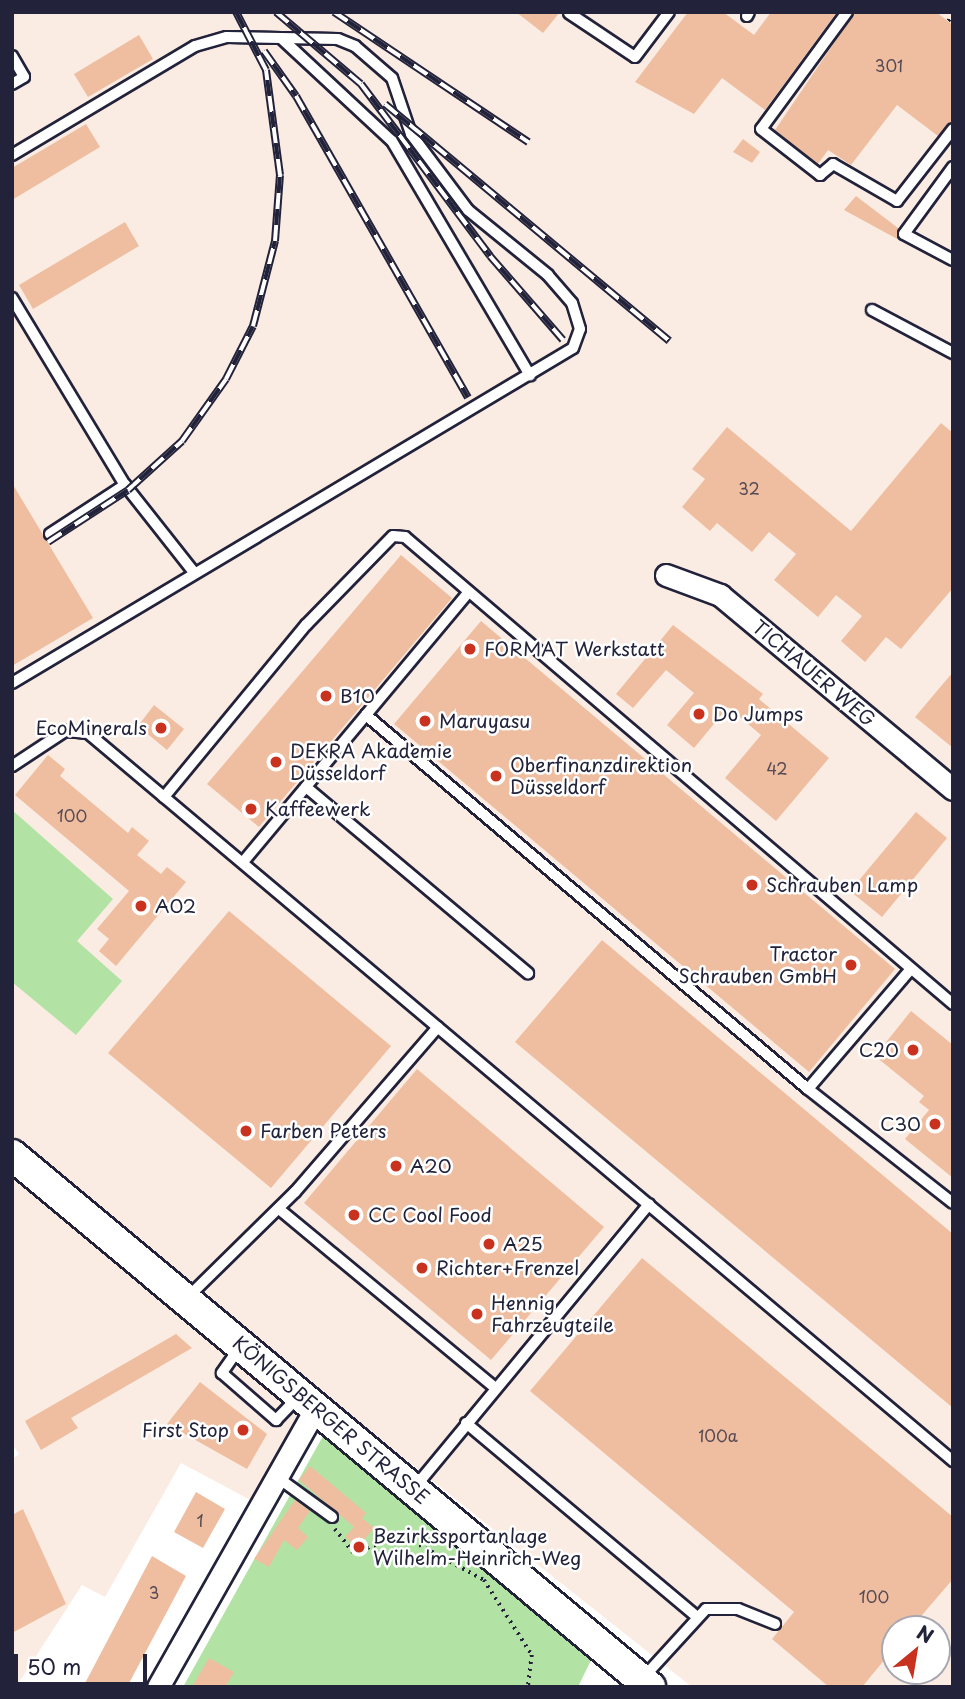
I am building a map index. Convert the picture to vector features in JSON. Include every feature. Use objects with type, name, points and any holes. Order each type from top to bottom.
[{"type":"main road","name":"KÖNIGSBERGER STRASSE","points":[[12,1155],[646,1683]]},
{"type":"street","name":"TICHAUER WEG","points":[[666,575],[720,594],[953,789]]},
{"type":"street","points":[[158,1687],[276,1477],[308,1401]]},
{"type":"lane","points":[[569,13],[635,57],[669,12]]},
{"type":"lane","points":[[847,12],[761,129],[820,175],[833,164],[898,201],[953,129]]},
{"type":"lane","points":[[12,155],[195,46],[227,37],[338,39],[372,59],[399,90],[411,134],[468,210],[562,289],[579,317],[577,340],[567,354],[193,570],[12,683]]},
{"type":"lane","points":[[281,38],[392,141],[530,375]]},
{"type":"lane","points":[[12,56],[24,77],[12,84]]},
{"type":"lane","points":[[953,167],[904,234],[953,260]]},
{"type":"lane","points":[[12,298],[125,485],[193,570]]},
{"type":"lane","points":[[872,310],[953,352]]},
{"type":"lane","points":[[50,534],[125,485]]},
{"type":"lane","points":[[164,797],[306,625],[393,536],[405,537],[953,1004]]},
{"type":"lane","points":[[243,862],[468,593]]},
{"type":"lane","points":[[366,715],[808,1089],[953,1203]]},
{"type":"lane","points":[[12,766],[75,729],[88,733],[953,1461]]},
{"type":"lane","points":[[306,787],[528,974]]},
{"type":"lane","points":[[808,1089],[910,970]]},
{"type":"lane","points":[[187,1300],[279,1209],[438,1027]]},
{"type":"lane","points":[[413,1489],[649,1204]]},
{"type":"lane","points":[[279,1209],[495,1388]]},
{"type":"lane","points":[[466,1423],[697,1616]]},
{"type":"lane","points":[[276,1477],[332,1517]]},
{"type":"lane","points":[[646,1683],[697,1616],[706,1609],[723,1607],[775,1624]]},
{"type":"path","points":[[948,21],[953,15]]},
{"type":"path","points":[[332,1517],[337,1538],[354,1553],[401,1535],[484,1580],[532,1656],[528,1687]]},
{"type":"shaded area","points":[[12,12],[953,12],[953,1687],[692,1687],[318,1390],[256,1503],[181,1463],[105,1597],[82,1585],[16,1687],[12,1681],[12,1459],[19,1454],[12,1444]]},
{"type":"green space","points":[[12,810],[113,899],[77,941],[122,981],[76,1035],[12,982]]},
{"type":"green space","name":"Bezirkssportanlage Wilhelm-Heinrich-Weg","points":[[323,1436],[592,1658],[578,1687],[183,1687]]},
{"type":"building","points":[[516,12],[560,12],[543,33]]},
{"type":"building","points":[[688,12],[723,12],[754,35],[771,12],[837,12],[765,110],[722,78],[694,114],[635,82]]},
{"type":"building","points":[[855,12],[936,12],[953,25],[953,119],[938,136],[897,105],[851,165],[828,150],[818,164],[775,130]]},
{"type":"building","points":[[139,35],[153,59],[88,97],[74,74]]},
{"type":"building","points":[[86,124],[100,147],[12,200],[12,168]]},
{"type":"building","points":[[743,139],[760,152],[752,163],[733,152]]},
{"type":"building","points":[[856,196],[898,228],[899,240],[844,210]]},
{"type":"building","points":[[125,222],[139,246],[33,309],[19,285]]},
{"type":"building","points":[[941,423],[953,433],[953,588],[901,649],[886,637],[865,662],[841,641],[862,616],[836,595],[818,617],[774,580],[796,554],[769,532],[752,552],[717,523],[710,531],[682,507],[705,479],[692,469],[727,427],[851,531]]},
{"type":"building","points":[[12,483],[93,618],[12,666]]},
{"type":"building","name":"B10","points":[[401,555],[452,598],[259,827],[207,784]]},
{"type":"building","points":[[481,621],[895,969],[809,1072],[394,724]]},
{"type":"building","points":[[673,625],[763,694],[759,699],[829,758],[776,821],[725,778],[761,735],[728,707],[694,748],[667,725],[694,693],[666,670],[633,708],[616,694]]},
{"type":"building","points":[[953,672],[953,748],[915,717]]},
{"type":"building","name":"EcoMinerals","points":[[154,705],[184,729],[167,750],[138,726]]},
{"type":"building","points":[[48,755],[65,769],[60,776],[128,833],[132,827],[149,841],[137,855],[161,874],[167,867],[186,882],[116,966],[99,951],[109,939],[97,929],[129,891],[15,795]]},
{"type":"building","points":[[916,812],[947,838],[882,917],[850,891]]},
{"type":"building","points":[[229,911],[391,1046],[271,1188],[108,1053]]},
{"type":"building","points":[[602,940],[953,1234],[953,1408],[515,1042]]},
{"type":"building","points":[[911,1011],[953,1045],[953,1178],[905,1139],[929,1110],[919,1102],[924,1096],[875,1056]]},
{"type":"building","name":"A25","points":[[417,1069],[604,1227],[491,1360],[304,1203]]},
{"type":"building","points":[[642,1258],[953,1517],[953,1579],[922,1615],[881,1615],[881,1664],[862,1687],[829,1687],[772,1639],[794,1612],[530,1391]]},
{"type":"building","points":[[176,1334],[192,1348],[71,1418],[78,1428],[41,1450],[25,1421]]},
{"type":"building","points":[[200,1382],[267,1434],[247,1469],[167,1424]]},
{"type":"building","points":[[310,1466],[366,1513],[362,1518],[374,1528],[358,1547],[345,1537],[354,1527],[299,1480]]},
{"type":"building","points":[[196,1492],[225,1509],[203,1548],[174,1532]]},
{"type":"building","points":[[295,1500],[310,1511],[298,1528],[308,1537],[297,1550],[284,1540],[269,1567],[254,1559]]},
{"type":"building","points":[[23,1509],[66,1604],[12,1633],[12,1515]]},
{"type":"building","points":[[152,1556],[186,1576],[127,1687],[83,1687]]},
{"type":"building","points":[[209,1658],[234,1672],[225,1687],[192,1687]]},
{"type":"railway","points":[[48,542],[128,490],[182,441],[226,379],[253,326],[275,241],[280,175],[266,70],[236,12]]},
{"type":"railway","points":[[276,12],[361,84],[490,256],[563,340]]},
{"type":"railway","points":[[334,12],[528,142]]},
{"type":"railway","points":[[264,51],[296,96],[468,397]]},
{"type":"railway","points":[[385,104],[669,341]]},
{"type":"place","name":"FORMAT Werkstatt","points":[[470,649]]},
{"type":"place","name":"B10","points":[[326,696]]},
{"type":"place","name":"Do Jumps","points":[[699,714]]},
{"type":"place","name":"Maruyasu","points":[[425,721]]},
{"type":"place","name":"EcoMinerals","points":[[161,728]]},
{"type":"place","name":"DEKRA Akademie Düsseldorf","points":[[276,762]]},
{"type":"place","name":"Oberfinanzdirektion Düsseldorf","points":[[496,776]]},
{"type":"place","name":"Kaffeewerk","points":[[251,809]]},
{"type":"place","name":"Schrauben Lamp","points":[[752,885]]},
{"type":"place","name":"A02","points":[[141,906]]},
{"type":"place","name":"Tractor Schrauben GmbH","points":[[851,965]]},
{"type":"place","name":"C20","points":[[913,1050]]},
{"type":"place","name":"C30","points":[[935,1124]]},
{"type":"place","name":"Farben Peters","points":[[246,1131]]},
{"type":"place","name":"A20","points":[[396,1166]]},
{"type":"place","name":"CC Cool Food","points":[[354,1215]]},
{"type":"place","name":"A25","points":[[489,1244]]},
{"type":"place","name":"Richter+Frenzel","points":[[422,1268]]},
{"type":"place","name":"Hennig Fahrzeugteile","points":[[477,1314]]},
{"type":"place","name":"First Stop","points":[[243,1430]]},
{"type":"place","name":"Bezirkssportanlage Wilhelm-Heinrich-Weg","points":[[359,1547]]}]
